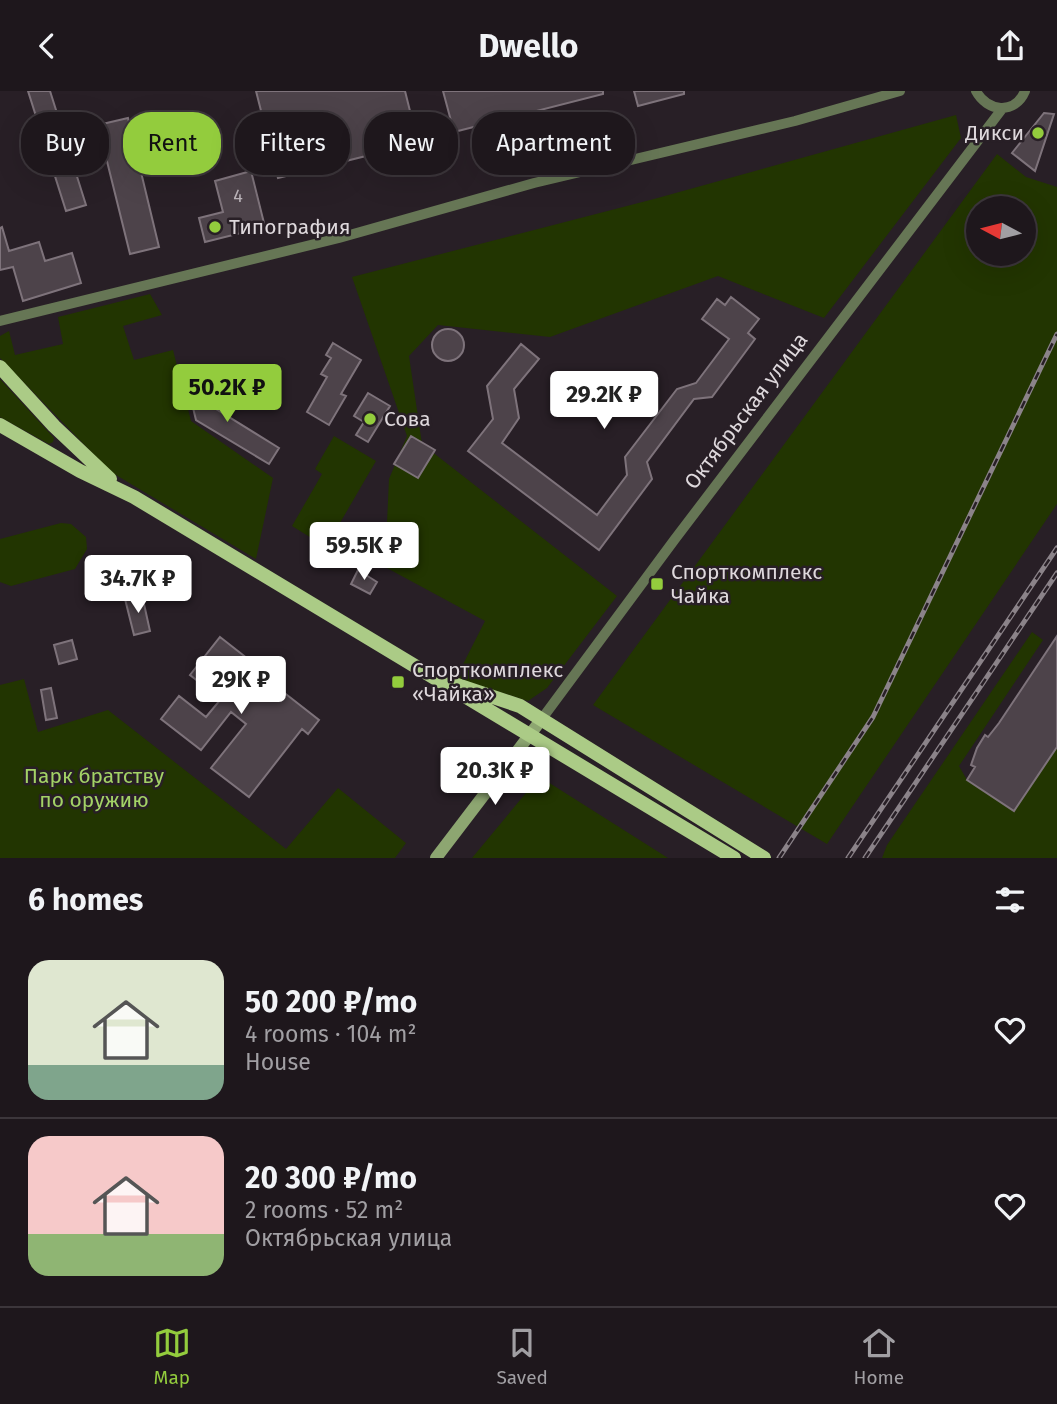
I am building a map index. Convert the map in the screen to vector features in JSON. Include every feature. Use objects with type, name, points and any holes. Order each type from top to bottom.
[{"type":"main road","points":[[0,366],[78,450],[134,497]]},
{"type":"main road","points":[[0,425],[80,471],[134,497],[734,858]]},
{"type":"main road","points":[[433,677],[520,706],[764,858]]},
{"type":"main road","name":"Октябрьская улица","points":[[436,858],[541,720]]},
{"type":"street","points":[[3,321],[339,238],[534,183],[782,124],[900,91]]},
{"type":"street","points":[[976,91],[986,104],[1002,109]]},
{"type":"street","name":"Октябрьская улица","points":[[541,720],[986,129],[1002,109],[1018,102],[1024,91]]},
{"type":"street","points":[[986,104],[986,129]]},
{"type":"green space","points":[[956,115],[961,138],[824,318],[718,276],[550,337],[438,325],[409,356],[422,444],[617,596],[547,688],[528,701],[456,678],[485,621],[385,567],[389,479],[407,436],[352,277],[654,199]]},
{"type":"green space","points":[[997,154],[1026,177],[1057,187],[1057,504],[827,844],[593,705],[966,196],[966,266],[1036,266],[1036,196],[966,196]]},
{"type":"green space","points":[[150,294],[162,315],[123,326],[134,360],[173,350],[191,421],[273,478],[256,559],[111,472],[0,358],[0,336],[9,331],[15,355],[63,344],[58,317]]},
{"type":"green space","points":[[0,379],[54,438],[53,442],[49,444],[0,417]]},
{"type":"green space","points":[[334,436],[376,461],[326,547],[292,526],[322,474],[315,469]]},
{"type":"green space","points":[[61,523],[71,524],[86,537],[87,549],[75,569],[11,586],[0,582],[0,539]]},
{"type":"green space","points":[[1032,632],[1043,640],[959,766],[967,780],[1014,811],[1057,747],[1057,858],[882,858],[887,845]]},
{"type":"green space","name":"Парк братству по оружию","points":[[24,679],[38,732],[108,710],[286,849],[338,788],[406,843],[395,858],[0,858],[0,685]]},
{"type":"green space","points":[[540,777],[668,858],[472,858]]},
{"type":"building","points":[[28,91],[50,91],[57,112],[35,112]]},
{"type":"building","points":[[256,91],[405,91],[410,112],[364,112],[364,156],[350,160],[350,112],[261,112]]},
{"type":"building","points":[[443,91],[603,91],[603,94],[532,112],[472,112],[472,127],[458,131],[458,112],[449,112]]},
{"type":"building","points":[[634,91],[684,91],[684,94],[638,106]]},
{"type":"building","name":"Дикси","points":[[1044,113],[1054,114],[1035,171],[1012,153]]},
{"type":"building","points":[[123,119],[123,175],[142,175],[159,247],[130,254],[109,169],[109,122]]},
{"type":"building","points":[[55,175],[77,175],[86,205],[66,211]]},
{"type":"building","points":[[237,175],[252,175],[265,227],[205,242],[199,218],[223,212],[215,181]]},
{"type":"building","points":[[2,227],[9,251],[39,242],[45,261],[72,253],[81,283],[23,301],[13,267],[0,270]]},
{"type":"building","points":[[731,297],[759,319],[748,333],[755,339],[712,397],[694,399],[647,462],[652,479],[599,550],[468,451],[493,419],[487,386],[521,344],[539,359],[514,389],[519,418],[502,443],[597,515],[627,475],[625,457],[677,389],[696,383],[729,339],[702,319],[717,299],[725,305]]},
{"type":"building","points":[[448,329],[459,334],[464,345],[459,356],[448,361],[437,356],[432,345],[437,334]]},
{"type":"building","points":[[333,343],[361,360],[341,394],[346,396],[329,425],[307,412],[327,377],[321,374],[331,358],[326,355]]},
{"type":"building","points":[[206,378],[213,407],[279,448],[269,464],[196,420],[187,383]]},
{"type":"building","name":"Сова","points":[[368,393],[390,406],[368,442],[356,435],[364,422],[354,416]]},
{"type":"building","points":[[411,436],[435,450],[418,478],[394,464]]},
{"type":"building","points":[[358,570],[377,582],[370,594],[351,584]]},
{"type":"building","points":[[142,595],[150,631],[134,635],[125,599]]},
{"type":"building","points":[[1057,636],[1057,747],[1014,811],[967,780],[975,767],[971,765],[977,748],[985,735],[988,737],[999,723]]},
{"type":"building","points":[[220,637],[276,681],[273,684],[319,720],[308,734],[302,729],[249,797],[211,768],[246,724],[231,712],[201,750],[161,719],[179,696],[206,717],[221,699],[190,675]]},
{"type":"building","points":[[72,640],[77,659],[59,664],[54,645]]},
{"type":"building","points":[[51,688],[57,718],[46,720],[41,690]]},
{"type":"railway","points":[[779,858],[873,717],[1057,334]]},
{"type":"railway","points":[[848,858],[1057,548]]},
{"type":"railway","points":[[865,858],[1057,573]]},
{"type":"place","name":"Дикси","points":[[1038,133]]},
{"type":"place","name":"Типография","points":[[215,227]]},
{"type":"place","name":"Сова","points":[[370,419]]},
{"type":"place","name":"Спорткомплекс Чайка","points":[[657,584]]},
{"type":"place","name":"Спорткомплекс «Чайка»","points":[[398,682]]}]
